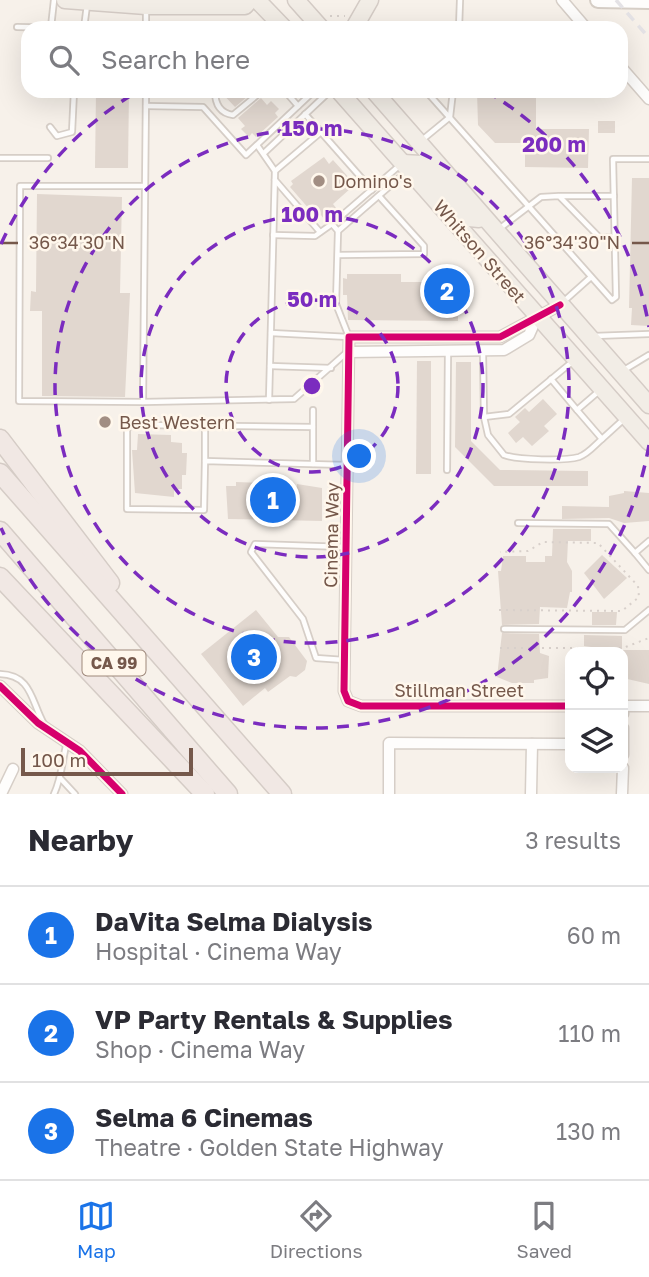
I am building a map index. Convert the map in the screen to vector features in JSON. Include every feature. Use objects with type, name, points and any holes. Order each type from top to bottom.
[{"type":"highway","points":[[0,439],[193,696]]},
{"type":"highway","name":"CA 99","points":[[0,473],[193,696],[282,794]]},
{"type":"highway","name":"CA 99","points":[[0,531],[228,794]]},
{"type":"highway","points":[[0,577],[205,794]]},
{"type":"main road","points":[[65,0],[245,6],[250,0]]},
{"type":"main road","points":[[257,0],[277,21]]},
{"type":"main road","points":[[296,0],[322,21]]},
{"type":"main road","points":[[354,21],[370,0]]},
{"type":"main road","points":[[598,0],[649,1]]},
{"type":"main road","name":"Whitson Street","points":[[345,98],[649,442]]},
{"type":"main road","points":[[355,98],[393,137],[418,144]]},
{"type":"main road","name":"Whitson Street","points":[[380,98],[649,405]]},
{"type":"main road","points":[[406,167],[421,164],[469,218],[485,219]]},
{"type":"main road","points":[[627,417],[649,428]]},
{"type":"street","points":[[562,0],[580,21]]},
{"type":"street","points":[[628,75],[649,99]]},
{"type":"street","points":[[349,337],[500,337],[560,305]]},
{"type":"street","points":[[349,352],[504,350],[529,335],[537,317]]},
{"type":"street","name":"Cinema Way","points":[[348,701],[344,691],[349,337]]},
{"type":"street","points":[[0,686],[53,734],[67,742],[122,794]]},
{"type":"street","name":"Stillman Street","points":[[348,701],[361,706],[565,706]]},
{"type":"street","points":[[628,706],[649,706]]},
{"type":"street","points":[[388,794],[389,743],[565,744]]},
{"type":"street","points":[[531,794],[532,744]]},
{"type":"street","points":[[1,794],[13,769]]},
{"type":"street","points":[[622,794],[623,773]]},
{"type":"lane","points":[[52,21],[54,0]]},
{"type":"lane","points":[[459,21],[460,0]]},
{"type":"lane","points":[[85,21],[88,2]]},
{"type":"lane","points":[[142,3],[145,21]]},
{"type":"lane","points":[[50,127],[57,136],[72,132],[74,98]]},
{"type":"lane","points":[[143,402],[146,98]]},
{"type":"lane","points":[[216,98],[217,106],[233,115],[254,98]]},
{"type":"lane","points":[[292,98],[299,106]]},
{"type":"lane","points":[[146,106],[203,107],[246,155],[307,98]]},
{"type":"lane","points":[[264,153],[323,98]]},
{"type":"lane","points":[[432,98],[612,300],[616,297],[613,159],[649,159]]},
{"type":"lane","points":[[418,144],[450,117],[452,98]]},
{"type":"lane","points":[[306,114],[372,190]]},
{"type":"lane","points":[[275,171],[321,132]]},
{"type":"lane","points":[[257,145],[275,171],[269,400]]},
{"type":"lane","points":[[0,158],[48,158]]},
{"type":"lane","points":[[273,235],[315,236],[372,190],[406,167]]},
{"type":"lane","points":[[338,231],[379,196],[406,167]]},
{"type":"lane","points":[[275,180],[320,232]]},
{"type":"lane","points":[[145,187],[20,186],[19,401],[294,400],[349,352]]},
{"type":"lane","points":[[338,254],[424,254],[424,246],[379,196]]},
{"type":"lane","points":[[559,196],[600,238],[615,237]]},
{"type":"lane","points":[[496,232],[541,197],[614,196]]},
{"type":"lane","points":[[271,333],[349,337],[336,304],[338,231],[331,223]]},
{"type":"lane","points":[[560,305],[591,277]]},
{"type":"lane","points":[[588,336],[649,334]]},
{"type":"lane","points":[[447,470],[448,351]]},
{"type":"lane","points":[[483,351],[484,417],[492,441],[509,457],[572,458],[585,454],[627,417]]},
{"type":"lane","points":[[621,373],[649,355]]},
{"type":"lane","points":[[484,417],[509,414],[575,359]]},
{"type":"lane","points":[[270,366],[331,368]]},
{"type":"lane","points":[[551,379],[602,439]]},
{"type":"lane","points":[[577,410],[602,389]]},
{"type":"lane","points":[[313,410],[313,464]]},
{"type":"lane","points":[[205,426],[204,510],[127,509],[127,427],[205,426],[313,427]]},
{"type":"lane","points":[[205,461],[347,465]]},
{"type":"lane","points":[[518,523],[609,524],[649,570]]},
{"type":"lane","points":[[635,553],[649,541]]},
{"type":"lane","points":[[345,660],[316,659],[303,619],[251,552],[255,544],[346,547]]},
{"type":"lane","points":[[504,629],[625,630],[649,610]]},
{"type":"lane","points":[[0,674],[22,680],[34,697],[44,724],[53,734]]},
{"type":"lane","points":[[54,794],[61,779],[61,761],[67,742]]},
{"type":"lane","points":[[61,779],[75,794]]},
{"type":"path","points":[[499,610],[622,611],[639,597],[638,586],[598,542],[543,542],[528,551],[500,552]]},
{"type":"path","points":[[500,648],[623,648],[649,638]]},
{"type":"building","points":[[96,98],[129,98],[128,168],[95,168]]},
{"type":"building","points":[[227,98],[246,98],[235,107]]},
{"type":"building","points":[[261,98],[267,105],[271,101],[279,109],[275,113],[278,117],[256,137],[252,133],[249,137],[241,129],[245,126],[238,118]]},
{"type":"building","points":[[477,98],[536,98],[536,129],[589,129],[588,168],[525,167],[525,143],[495,143],[478,125]]},
{"type":"building","points":[[598,121],[615,121],[615,133],[598,133]]},
{"type":"building","points":[[324,157],[329,164],[333,160],[351,180],[347,183],[351,188],[333,204],[336,208],[324,219],[321,215],[317,218],[290,187],[293,184],[291,181]]},
{"type":"building","points":[[632,178],[649,178],[649,326],[631,325],[632,308],[629,308]]},
{"type":"building","points":[[37,194],[122,197],[120,293],[130,293],[125,397],[42,396],[42,311],[30,311],[31,291],[36,292]]},
{"type":"building","points":[[347,274],[401,274],[401,282],[458,282],[458,321],[348,320],[347,295],[343,295],[343,278],[347,279]]},
{"type":"building","points":[[417,361],[431,361],[431,474],[416,474]]},
{"type":"building","points":[[456,362],[471,362],[471,441],[500,470],[588,471],[588,486],[494,486],[455,447]]},
{"type":"building","points":[[543,399],[557,414],[544,426],[549,431],[532,446],[523,437],[516,443],[508,433],[520,422],[515,417],[525,408],[529,412]]},
{"type":"building","points":[[138,434],[171,435],[171,442],[182,443],[182,453],[187,453],[186,475],[182,475],[182,489],[174,489],[174,497],[135,493],[132,450],[137,450]]},
{"type":"building","points":[[236,482],[265,483],[265,487],[297,488],[297,484],[322,488],[322,521],[228,519],[226,486],[236,486]]},
{"type":"building","points":[[624,491],[649,493],[649,521],[624,523],[609,518],[562,519],[562,506],[609,507],[609,496]]},
{"type":"building","points":[[553,529],[591,529],[591,541],[568,541],[567,562],[572,571],[572,592],[567,608],[540,607],[539,624],[502,625],[498,571],[501,571],[503,556],[526,556],[526,562],[545,562],[545,556],[552,556]]},
{"type":"building","points":[[602,555],[627,578],[604,599],[584,573]]},
{"type":"building","points":[[256,610],[278,637],[289,637],[307,661],[305,670],[296,677],[290,676],[268,692],[265,688],[243,706],[201,654]]},
{"type":"building","points":[[592,612],[617,612],[616,625],[592,625]]},
{"type":"building","points":[[502,633],[539,634],[540,653],[549,656],[548,678],[534,680],[534,683],[512,683],[497,677]]},
{"type":"building","points":[[584,635],[622,636],[622,647],[584,646]]},
{"type":"building","points":[[628,650],[649,650],[649,684],[628,679]]},
{"type":"railway","points":[[616,0],[649,38]]},
{"type":"cycle path","points":[[560,305],[500,337],[349,337],[344,691],[348,701],[361,706],[565,706]]},
{"type":"cycle path","points":[[0,686],[38,723],[80,751],[122,794]]},
{"type":"place","name":"Domino's","points":[[319,181]]},
{"type":"place","name":"VP Party Rentals & Supplies","points":[[447,291]]},
{"type":"place","name":"Best Western","points":[[105,422]]},
{"type":"place","name":"DaVita Selma Dialysis","points":[[273,500]]},
{"type":"place","name":"Selma 6 Cinemas","points":[[254,657]]}]
